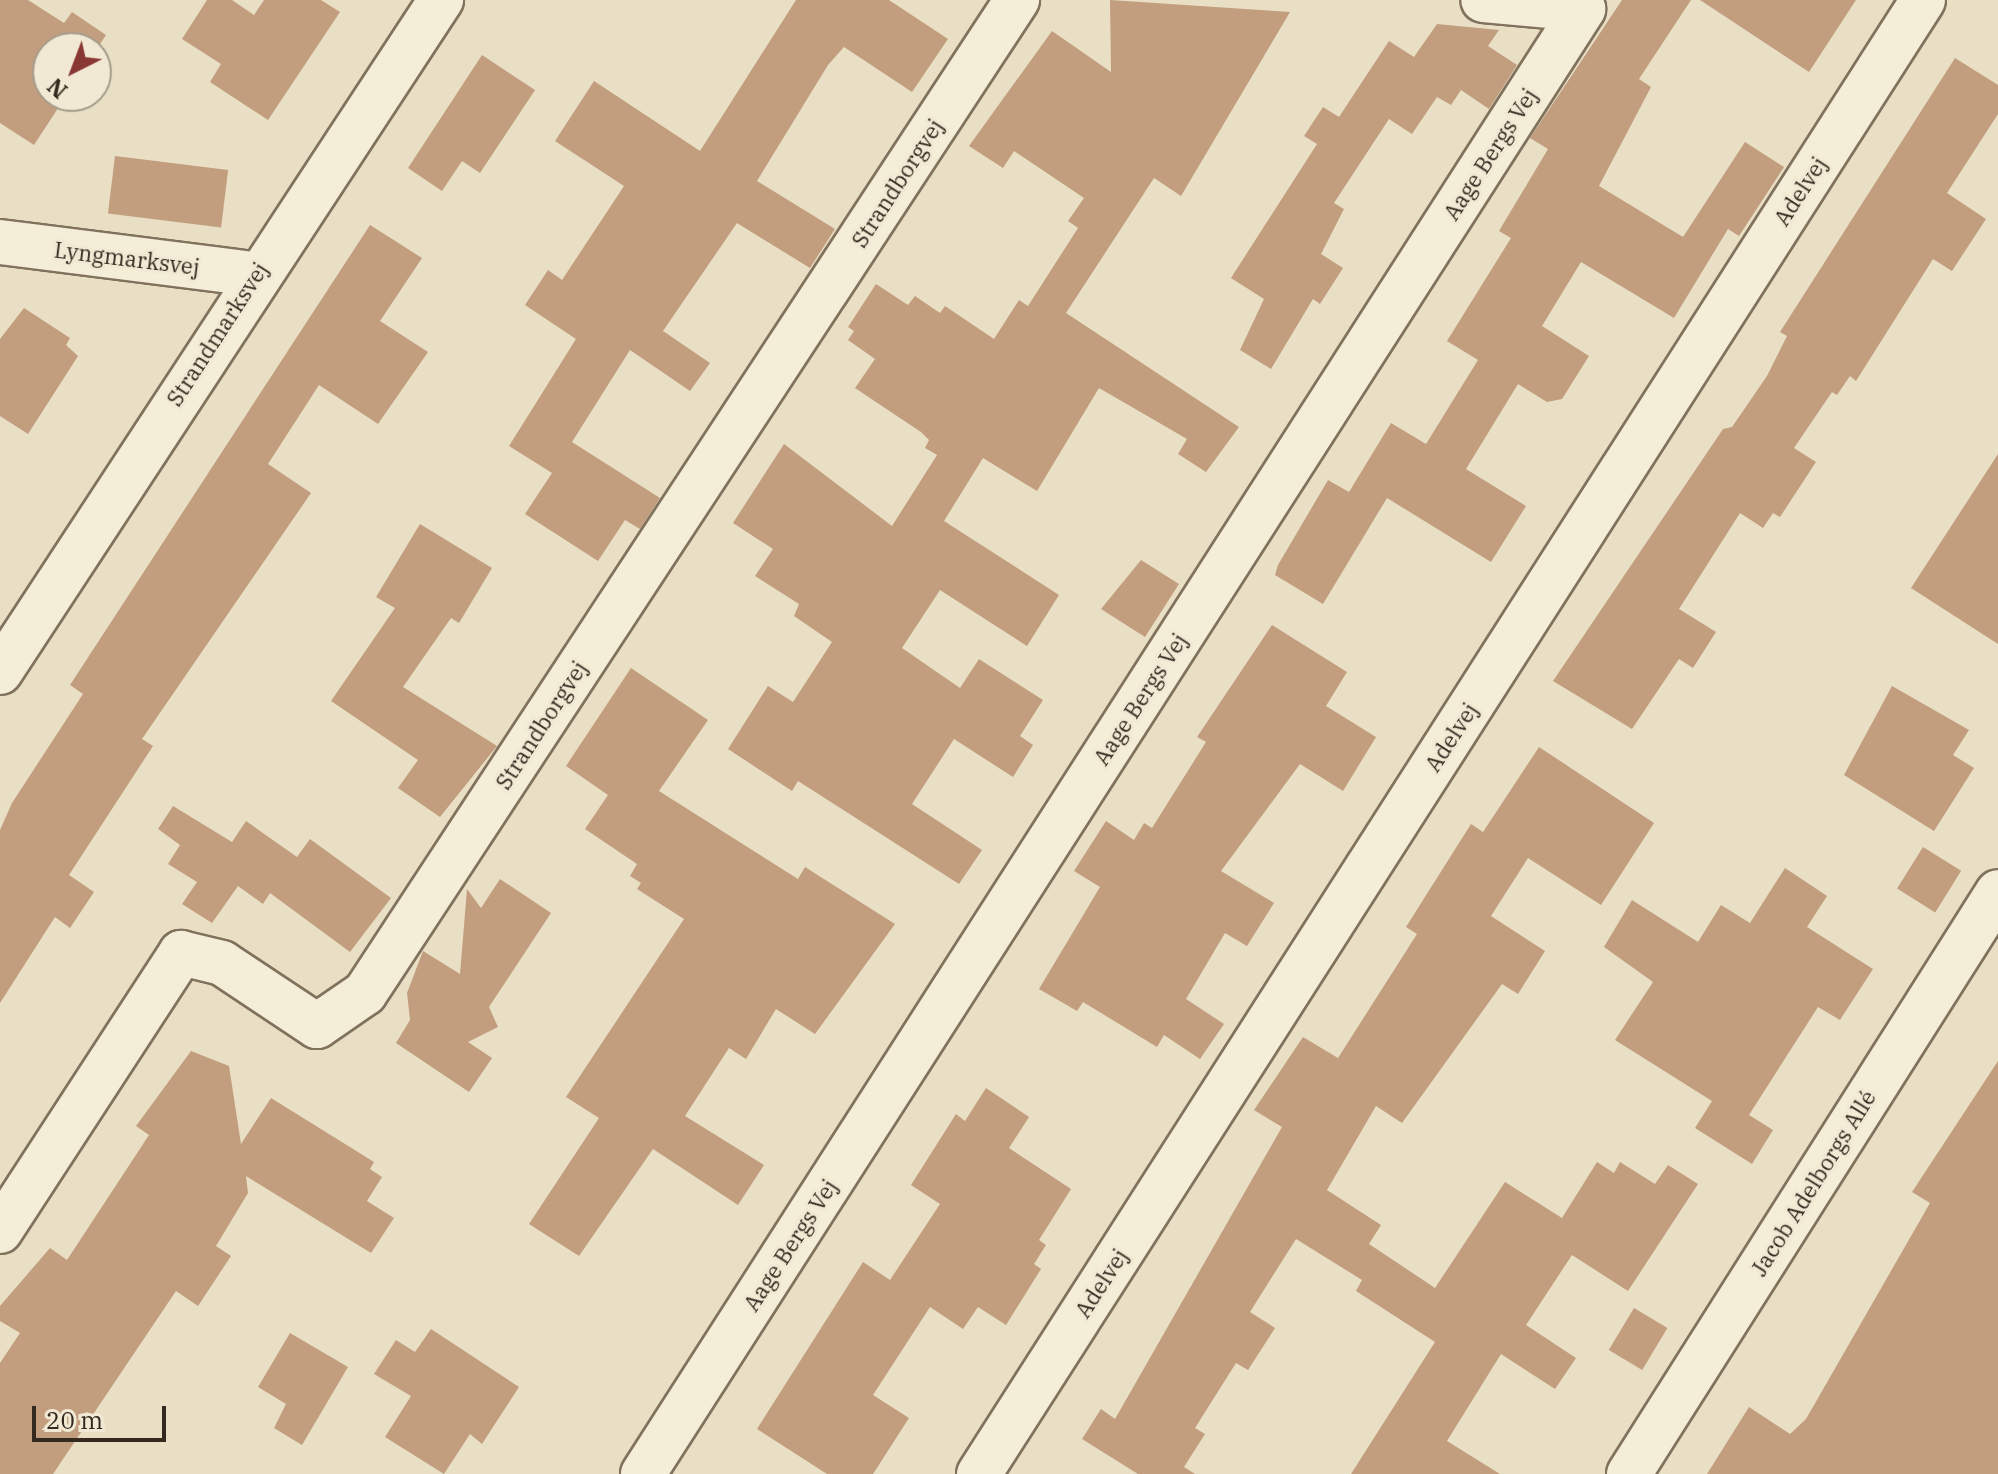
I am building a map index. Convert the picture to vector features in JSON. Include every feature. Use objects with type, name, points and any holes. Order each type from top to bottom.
[{"type":"street","name":"Strandmarksvej","points":[[0,672],[255,274],[441,0]]},
{"type":"street","name":"Strandborgvej","points":[[0,1231],[181,953],[222,963],[317,1026],[365,993],[1017,0]]},
{"type":"street","name":"Aage Bergs Vej","points":[[643,1474],[1583,9],[1483,0]]},
{"type":"street","name":"Adelvej","points":[[979,1474],[1923,0]]},
{"type":"street","name":"Lyngmarksvej","points":[[0,242],[255,274]]},
{"type":"street","name":"Jacob Adelborgs Allé","points":[[1629,1474],[1998,892]]},
{"type":"building","points":[[0,0],[28,0],[64,23],[72,12],[102,32],[32,32],[32,112],[56,112],[34,145],[0,123]]},
{"type":"building","points":[[207,0],[232,0],[254,15],[264,0],[321,0],[340,12],[268,120],[210,82],[221,64],[182,39]]},
{"type":"building","points":[[796,0],[889,0],[948,39],[912,92],[844,47],[828,65],[757,181],[835,229],[810,268],[737,223],[663,331],[710,363],[690,391],[630,350],[572,442],[660,498],[640,529],[625,520],[598,561],[525,514],[552,473],[509,446],[576,339],[525,305],[548,270],[562,280],[624,186],[555,141],[594,81],[700,151]]},
{"type":"building","points":[[1110,0],[1290,12],[1181,196],[1154,178],[1066,313],[1239,427],[1206,472],[1178,454],[1187,439],[1099,388],[1037,491],[983,458],[944,521],[1059,595],[1027,646],[940,590],[902,648],[960,688],[979,659],[1043,700],[1020,736],[1033,745],[1013,777],[954,739],[912,804],[982,850],[959,884],[798,781],[792,791],[728,749],[768,686],[793,702],[832,642],[794,616],[799,604],[755,576],[773,549],[733,523],[784,444],[892,526],[937,455],[925,448],[929,440],[921,432],[855,388],[875,359],[848,340],[854,331],[848,327],[876,284],[908,305],[915,296],[940,313],[945,306],[994,339],[1019,300],[1028,306],[1078,228],[1068,221],[1084,198],[1014,151],[1003,168],[969,146],[1052,31],[1111,72]]},
{"type":"building","points":[[1622,0],[1691,0],[1639,79],[1651,87],[1599,186],[1683,237],[1745,142],[1784,167],[1739,236],[1728,229],[1674,318],[1581,262],[1542,326],[1589,356],[1562,399],[1547,402],[1518,384],[1466,469],[1526,506],[1491,562],[1387,498],[1323,604],[1275,575],[1278,565],[1328,480],[1349,492],[1391,423],[1426,444],[1478,360],[1447,341],[1511,238],[1499,231],[1548,149],[1530,138]]},
{"type":"building","points":[[1700,0],[1856,0],[1809,72]]},
{"type":"building","points":[[1437,24],[1499,30],[1488,46],[1517,65],[1489,109],[1461,90],[1451,105],[1437,97],[1412,134],[1389,119],[1334,203],[1344,209],[1321,254],[1343,268],[1320,304],[1313,299],[1271,369],[1240,350],[1264,299],[1231,278],[1317,144],[1304,136],[1323,107],[1339,117],[1389,41],[1414,57]]},
{"type":"building","points":[[482,55],[535,90],[480,173],[462,161],[442,191],[408,168]]},
{"type":"building","points":[[1955,58],[1998,85],[1998,114],[1947,193],[1986,219],[1952,271],[1933,259],[1856,381],[1850,376],[1837,395],[1832,392],[1794,448],[1816,462],[1780,517],[1773,513],[1763,528],[1740,513],[1679,609],[1716,632],[1693,668],[1679,659],[1632,729],[1553,681],[1723,429],[1732,427],[1767,376],[1787,336],[1780,332]]},
{"type":"building","points":[[115,156],[228,170],[221,227],[108,214]]},
{"type":"building","points":[[370,225],[422,258],[380,321],[428,352],[378,424],[319,385],[268,464],[311,493],[142,739],[153,746],[69,875],[94,892],[70,928],[55,917],[0,1003],[0,830],[12,803],[83,694],[70,685]]},
{"type":"building","points":[[24,308],[70,338],[66,345],[78,356],[28,434],[0,416],[0,339]]},
{"type":"building","points":[[1998,454],[1998,644],[1911,588]]},
{"type":"building","points":[[420,524],[492,568],[459,623],[451,618],[403,687],[497,746],[440,817],[398,788],[418,760],[331,701],[395,608],[376,597]]},
{"type":"building","points":[[1141,560],[1179,584],[1145,637],[1101,609]]},
{"type":"building","points":[[1272,625],[1347,672],[1326,706],[1376,737],[1343,791],[1300,764],[1221,871],[1274,903],[1247,946],[1225,933],[1186,999],[1224,1024],[1200,1059],[1164,1035],[1157,1047],[1083,1002],[1077,1011],[1039,989],[1100,887],[1074,871],[1106,821],[1134,840],[1144,823],[1152,828],[1206,742],[1197,737]]},
{"type":"building","points":[[631,668],[708,720],[659,791],[798,879],[805,867],[895,924],[815,1034],[776,1009],[746,1059],[729,1048],[685,1116],[764,1165],[738,1205],[653,1149],[579,1256],[529,1224],[599,1118],[566,1097],[684,919],[637,889],[641,883],[630,876],[637,864],[585,829],[608,795],[566,766]]},
{"type":"building","points":[[1892,686],[1969,730],[1953,755],[1974,768],[1934,831],[1844,775]]},
{"type":"building","points":[[1539,747],[1654,823],[1601,905],[1528,858],[1491,916],[1545,951],[1518,994],[1502,984],[1402,1123],[1376,1106],[1327,1190],[1381,1225],[1369,1244],[1435,1288],[1505,1182],[1562,1218],[1597,1162],[1614,1173],[1620,1162],[1655,1184],[1668,1165],[1698,1184],[1628,1291],[1572,1255],[1526,1325],[1576,1358],[1555,1389],[1501,1354],[1447,1441],[1500,1474],[1351,1474],[1435,1342],[1356,1291],[1362,1280],[1296,1239],[1250,1312],[1275,1328],[1248,1370],[1236,1363],[1195,1428],[1205,1434],[1184,1467],[1195,1474],[1138,1474],[1082,1439],[1101,1409],[1115,1419],[1282,1127],[1254,1110],[1303,1037],[1338,1058],[1417,934],[1406,927],[1471,824],[1483,832]]},
{"type":"building","points":[[173,806],[232,842],[246,821],[297,857],[310,839],[391,898],[350,952],[270,893],[263,904],[238,886],[212,923],[182,904],[197,882],[168,864],[180,845],[158,829]]},
{"type":"building","points":[[1923,847],[1961,871],[1935,912],[1897,889]]},
{"type":"building","points":[[1785,868],[1827,896],[1807,927],[1873,969],[1840,1020],[1818,1007],[1749,1115],[1773,1130],[1752,1164],[1695,1128],[1712,1101],[1615,1040],[1653,982],[1604,947],[1632,900],[1698,942],[1721,905],[1750,923]]},
{"type":"building","points":[[500,879],[551,913],[489,1007],[498,1027],[468,1042],[492,1058],[469,1092],[396,1043],[410,1020],[407,993],[423,951],[460,974],[467,889],[481,908]]},
{"type":"building","points":[[191,1051],[229,1066],[241,1144],[271,1098],[374,1162],[370,1169],[382,1177],[367,1201],[394,1218],[371,1253],[246,1176],[248,1193],[216,1246],[231,1256],[198,1306],[176,1291],[53,1474],[0,1474],[0,1363],[20,1333],[0,1321],[0,1306],[50,1248],[67,1260],[149,1135],[136,1126]]},
{"type":"building","points":[[1998,1061],[1998,1474],[1707,1474],[1749,1407],[1790,1434],[1806,1419],[1930,1203],[1912,1192]]},
{"type":"building","points":[[986,1088],[1029,1117],[1009,1148],[1071,1189],[1039,1240],[1046,1245],[1034,1264],[1041,1269],[1006,1325],[978,1307],[963,1329],[930,1307],[873,1395],[909,1418],[873,1474],[827,1474],[757,1429],[863,1262],[890,1280],[940,1204],[911,1185],[956,1114],[965,1121]]},
{"type":"building","points":[[1634,1308],[1667,1328],[1642,1370],[1609,1350]]},
{"type":"building","points":[[431,1329],[519,1387],[482,1444],[470,1434],[444,1474],[385,1437],[411,1396],[374,1374],[396,1340],[415,1352]]},
{"type":"building","points":[[290,1333],[348,1367],[302,1445],[274,1428],[286,1404],[258,1387]]}]
